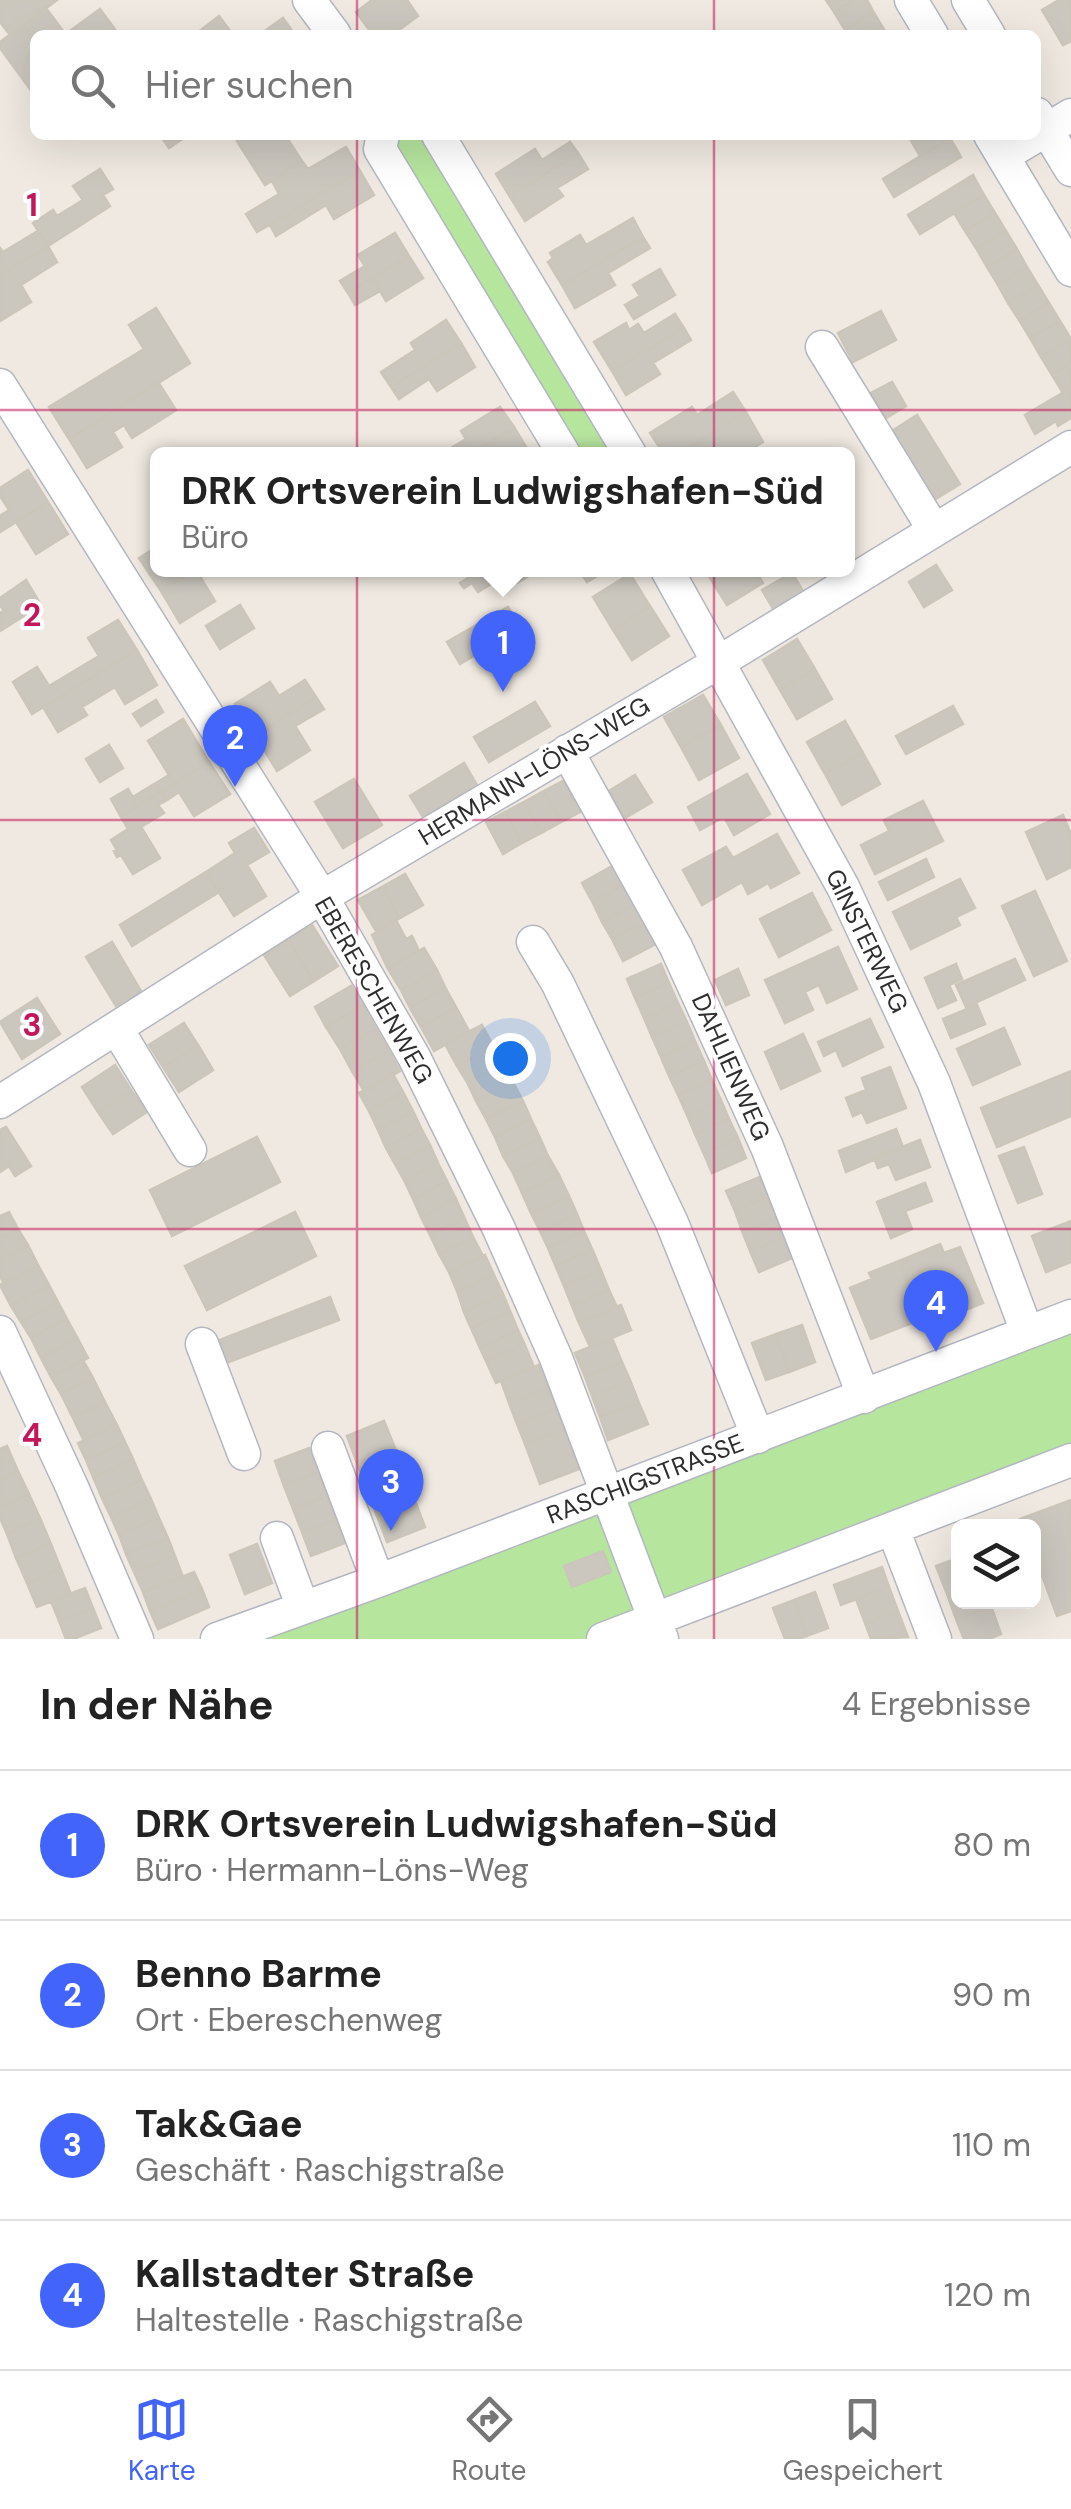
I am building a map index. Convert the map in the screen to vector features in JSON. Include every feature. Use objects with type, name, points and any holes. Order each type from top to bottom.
[{"type":"street","points":[[309,0],[330,30]]},
{"type":"street","points":[[911,0],[929,30]]},
{"type":"street","points":[[968,0],[986,30]]},
{"type":"street","points":[[1051,119],[1070,168]]},
{"type":"street","points":[[383,140],[380,150],[560,447]]},
{"type":"street","points":[[441,140],[626,447]]},
{"type":"street","points":[[996,146],[1071,270]]},
{"type":"street","points":[[822,347],[934,530]]},
{"type":"street","name":"EBERESCHENWEG","points":[[0,386],[322,897],[414,1057],[500,1229],[556,1358],[658,1629]]},
{"type":"street","name":"HERMANN-LÖNS-WEG","points":[[0,1102],[322,897],[1071,447]]},
{"type":"street","name":"GINSTERWEG","points":[[671,577],[844,887],[934,1083],[1027,1332]]},
{"type":"street","name":"DAHLIENWEG","points":[[567,751],[684,964],[768,1147],[864,1397]]},
{"type":"street","points":[[533,942],[558,984],[672,1223],[758,1437]]},
{"type":"street","points":[[117,1029],[190,1150]]},
{"type":"street","name":"RASCHIGSTRASSE","points":[[217,1639],[1071,1316]]},
{"type":"street","points":[[0,1332],[72,1487],[136,1639]]},
{"type":"street","points":[[202,1344],[244,1454]]},
{"type":"street","points":[[328,1448],[378,1581]]},
{"type":"street","points":[[603,1639],[658,1629],[894,1529],[1071,1460]]},
{"type":"street","points":[[894,1529],[935,1639]]},
{"type":"street","points":[[277,1538],[303,1608]]},
{"type":"green space","points":[[428,140],[616,447],[574,447],[393,142]]},
{"type":"green space","points":[[1071,1316],[1071,1460],[603,1639],[217,1639]]},
{"type":"building","points":[[0,0],[57,0],[10,35],[0,22]]},
{"type":"building","points":[[372,0],[407,0],[418,16],[399,30],[369,30],[356,12]]},
{"type":"building","points":[[826,0],[854,0],[834,12]]},
{"type":"building","points":[[854,0],[867,0],[874,13],[845,30],[834,12]]},
{"type":"building","points":[[1059,0],[1071,0],[1071,41],[1063,45],[1042,10]]},
{"type":"building","points":[[46,8],[62,30],[30,30],[30,34],[23,25]]},
{"type":"building","points":[[100,9],[115,30],[71,30]]},
{"type":"building","points":[[874,13],[884,30],[845,30]]},
{"type":"building","points":[[219,16],[229,30],[201,30]]},
{"type":"building","points":[[283,18],[291,30],[266,30]]},
{"type":"building","points":[[23,25],[30,34],[30,89],[0,48],[0,42]]},
{"type":"building","points":[[163,140],[181,140],[169,148]]},
{"type":"building","points":[[288,140],[302,161],[265,185],[237,141]]},
{"type":"building","points":[[911,140],[947,140],[920,156]]},
{"type":"building","points":[[947,140],[951,140],[961,157],[894,197],[883,179]]},
{"type":"building","points":[[570,142],[578,153],[510,197],[496,174],[535,149],[542,160]]},
{"type":"building","points":[[346,147],[360,171],[257,232],[246,214],[279,194],[272,181],[302,161],[308,169]]},
{"type":"building","points":[[578,153],[588,169],[557,188],[563,196],[525,221],[510,197]]},
{"type":"building","points":[[100,169],[113,189],[103,195],[110,206],[48,246],[33,223],[53,210],[57,216],[83,200],[73,186]]},
{"type":"building","points":[[360,171],[374,195],[334,219],[326,205],[276,236],[270,225]]},
{"type":"building","points":[[973,175],[984,195],[920,234],[908,215]]},
{"type":"building","points":[[984,195],[995,213],[965,231],[954,213]]},
{"type":"building","points":[[995,213],[1006,231],[976,248],[965,231]]},
{"type":"building","points":[[633,218],[643,237],[562,285],[548,262],[553,258],[550,253],[580,235],[586,245]]},
{"type":"building","points":[[38,231],[48,246],[0,276],[0,248],[3,252]]},
{"type":"building","points":[[1006,231],[1017,249],[987,267],[976,248]]},
{"type":"building","points":[[395,233],[409,256],[372,278],[358,255]]},
{"type":"building","points":[[643,237],[650,248],[608,273],[615,285],[575,308],[562,285]]},
{"type":"building","points":[[48,246],[57,262],[21,285],[31,302],[0,321],[0,276]]},
{"type":"building","points":[[1017,249],[1027,267],[998,285],[987,267]]},
{"type":"building","points":[[409,256],[423,278],[386,301],[372,278]]},
{"type":"building","points":[[365,266],[372,278],[348,293],[340,281]]},
{"type":"building","points":[[1027,267],[1038,285],[1008,303],[998,285]]},
{"type":"building","points":[[660,269],[675,295],[634,319],[625,305],[640,296],[633,285]]},
{"type":"building","points":[[372,278],[380,291],[355,305],[348,293]]},
{"type":"building","points":[[1038,285],[1049,303],[1019,320],[1008,303]]},
{"type":"building","points":[[1049,303],[1060,321],[1030,338],[1019,320]]},
{"type":"building","points":[[156,308],[190,363],[69,439],[49,407],[144,349],[129,325]]},
{"type":"building","points":[[881,311],[896,340],[853,362],[838,333]]},
{"type":"building","points":[[675,314],[684,328],[612,371],[594,342],[626,323],[629,330],[638,324],[644,333]]},
{"type":"building","points":[[446,320],[461,343],[391,387],[381,372],[415,350],[411,343]]},
{"type":"building","points":[[1060,321],[1071,339],[1041,357],[1030,338]]},
{"type":"building","points":[[684,328],[691,340],[653,363],[660,374],[626,395],[612,371]]},
{"type":"building","points":[[1071,339],[1071,363],[1052,375],[1041,357]]},
{"type":"building","points":[[461,343],[475,367],[437,391],[429,379],[399,399],[391,387]]},
{"type":"building","points":[[1071,363],[1071,388],[1063,393],[1052,375]]},
{"type":"building","points":[[158,382],[176,410],[132,438],[124,425],[113,432],[122,447],[87,468],[69,439]]},
{"type":"building","points":[[892,382],[906,406],[886,418],[871,393]]},
{"type":"building","points":[[1071,388],[1071,418],[1058,426],[1056,421],[1035,434],[1025,415]]},
{"type":"building","points":[[733,392],[746,412],[689,447],[659,447],[650,433],[692,407],[697,415]]},
{"type":"building","points":[[500,407],[514,427],[482,447],[453,447],[466,439],[461,431]]},
{"type":"building","points":[[746,412],[763,442],[755,447],[689,447]]},
{"type":"building","points":[[917,415],[960,484],[934,500],[892,431]]},
{"type":"building","points":[[514,427],[526,447],[482,447]]},
{"type":"building","points":[[28,470],[48,502],[0,532],[0,516],[9,510],[0,496],[0,488]]},
{"type":"building","points":[[48,502],[68,534],[36,554],[16,522]]},
{"type":"building","points":[[150,551],[150,574],[139,558]]},
{"type":"building","points":[[936,565],[952,590],[924,607],[909,582]]},
{"type":"building","points":[[152,577],[184,577],[161,591]]},
{"type":"building","points":[[184,577],[200,577],[215,601],[180,623],[161,591]]},
{"type":"building","points":[[470,577],[502,577],[478,592],[472,583],[464,588],[460,583]]},
{"type":"building","points":[[625,577],[632,577],[650,606],[613,630],[593,597]]},
{"type":"building","points":[[709,577],[759,577],[763,583],[727,605]]},
{"type":"building","points":[[785,577],[794,577],[805,594],[775,612],[762,590]]},
{"type":"building","points":[[26,580],[41,605],[0,631],[0,613],[4,611],[0,598]]},
{"type":"building","points":[[240,605],[254,628],[220,649],[206,626]]},
{"type":"building","points":[[650,606],[669,636],[632,660],[613,630]]},
{"type":"building","points":[[508,607],[527,638],[498,655],[492,645],[460,664],[447,642]]},
{"type":"building","points":[[118,620],[137,650],[32,714],[13,682],[37,667],[49,686],[99,656],[88,638]]},
{"type":"building","points":[[797,639],[815,669],[780,690],[763,660]]},
{"type":"building","points":[[137,650],[157,685],[125,704],[115,687],[82,707],[87,715],[58,732],[43,707]]},
{"type":"building","points":[[815,669],[832,699],[797,719],[780,690]]},
{"type":"building","points":[[305,680],[316,697],[255,735],[235,704],[270,682],[279,696]]},
{"type":"building","points":[[703,695],[721,725],[681,747],[664,717]]},
{"type":"building","points":[[316,697],[324,709],[295,726],[310,750],[277,771],[255,735]]},
{"type":"building","points":[[156,700],[163,712],[141,726],[133,714]]},
{"type":"building","points":[[535,702],[550,726],[489,762],[474,737]]},
{"type":"building","points":[[953,706],[963,724],[906,754],[896,736]]},
{"type":"building","points":[[183,719],[209,762],[162,791],[156,783],[169,775],[148,741]]},
{"type":"building","points":[[845,721],[863,753],[825,774],[807,742]]},
{"type":"building","points":[[721,725],[739,758],[699,780],[681,747]]},
{"type":"building","points":[[109,745],[123,768],[100,782],[86,759]]},
{"type":"building","points":[[863,753],[880,784],[842,805],[825,774]]},
{"type":"building","points":[[209,762],[230,794],[194,816],[179,792],[167,800],[162,791]]},
{"type":"building","points":[[464,763],[477,785],[423,817],[410,796]]},
{"type":"building","points":[[747,774],[770,814],[734,835],[724,817],[700,830],[688,807]]},
{"type":"building","points":[[635,775],[652,802],[625,818],[609,791]]},
{"type":"building","points":[[354,779],[382,825],[343,848],[315,802]]},
{"type":"building","points":[[563,781],[580,812],[561,822],[544,791]]},
{"type":"building","points":[[156,783],[162,791],[138,806],[133,797]]},
{"type":"building","points":[[128,789],[138,806],[121,817],[111,799]]},
{"type":"building","points":[[162,791],[167,800],[158,805],[164,813],[141,827],[160,858],[133,874],[121,855],[117,857],[111,840],[128,829],[121,817]]},
{"type":"building","points":[[544,791],[561,822],[541,833],[524,802]]},
{"type":"building","points":[[923,801],[943,841],[875,874],[861,845],[889,831],[884,820]]},
{"type":"building","points":[[524,802],[541,833],[522,843],[505,812]]},
{"type":"building","points":[[505,812],[522,843],[503,854],[486,822]]},
{"type":"building","points":[[1063,815],[1071,834],[1071,867],[1047,879],[1026,832]]},
{"type":"building","points":[[254,828],[269,852],[247,865],[266,896],[234,916],[206,872],[235,853],[229,843]]},
{"type":"building","points":[[777,834],[799,873],[771,888],[768,883],[748,894],[742,882],[702,905],[683,870],[726,847],[733,858]]},
{"type":"building","points":[[926,859],[934,877],[888,900],[879,882]]},
{"type":"building","points":[[614,865],[624,885],[592,901],[582,883]]},
{"type":"building","points":[[206,872],[219,892],[132,946],[120,925]]},
{"type":"building","points":[[405,874],[423,905],[400,918],[382,887]]},
{"type":"building","points":[[960,879],[975,908],[956,917],[960,925],[911,949],[893,912]]},
{"type":"building","points":[[624,885],[635,904],[602,922],[592,901]]},
{"type":"building","points":[[382,887],[400,918],[376,931],[358,900]]},
{"type":"building","points":[[1035,891],[1067,961],[1034,976],[1002,906]]},
{"type":"building","points":[[812,893],[831,930],[779,957],[760,919]]},
{"type":"building","points":[[635,904],[644,922],[612,939],[602,922]]},
{"type":"building","points":[[396,920],[406,939],[412,936],[419,951],[388,969],[372,935]]},
{"type":"building","points":[[644,922],[656,944],[623,961],[612,939]]},
{"type":"building","points":[[312,925],[338,966],[314,981],[288,940]]},
{"type":"building","points":[[288,940],[314,981],[290,996],[264,955]]},
{"type":"building","points":[[112,942],[141,991],[116,1006],[86,957]]},
{"type":"building","points":[[838,947],[857,989],[827,1003],[819,985],[805,992],[813,1010],[785,1023],[765,980]]},
{"type":"building","points":[[424,948],[437,970],[401,990],[388,969]]},
{"type":"building","points":[[1015,959],[1025,980],[966,1007],[956,985]]},
{"type":"building","points":[[661,964],[669,983],[635,998],[627,979]]},
{"type":"building","points":[[956,964],[962,979],[949,985],[956,1000],[938,1008],[925,978]]},
{"type":"building","points":[[738,969],[749,995],[726,1005],[715,980]]},
{"type":"building","points":[[437,970],[445,987],[410,1008],[401,990]]},
{"type":"building","points":[[669,983],[678,1003],[644,1018],[635,998]]},
{"type":"building","points":[[351,986],[363,1005],[326,1027],[315,1007]]},
{"type":"building","points":[[445,987],[456,1007],[421,1027],[410,1008]]},
{"type":"building","points":[[37,998],[60,1034],[22,1059],[0,1022]]},
{"type":"building","points":[[678,1003],[687,1022],[652,1037],[644,1018]]},
{"type":"building","points":[[363,1005],[376,1029],[340,1049],[326,1027]]},
{"type":"building","points":[[977,1005],[985,1024],[951,1038],[943,1019]]},
{"type":"building","points":[[456,1007],[469,1031],[434,1051],[421,1027]]},
{"type":"building","points":[[870,1019],[883,1047],[843,1066],[836,1050],[824,1056],[818,1042]]},
{"type":"building","points":[[687,1022],[695,1041],[661,1057],[652,1037]]},
{"type":"building","points":[[184,1023],[198,1045],[163,1067],[149,1045]]},
{"type":"building","points":[[482,1025],[494,1047],[457,1066],[445,1044]]},
{"type":"building","points":[[1004,1028],[1020,1064],[973,1085],[957,1049]]},
{"type":"building","points":[[376,1029],[389,1051],[352,1071],[340,1049]]},
{"type":"building","points":[[803,1034],[820,1071],[781,1089],[765,1052]]},
{"type":"building","points":[[695,1041],[704,1061],[669,1076],[661,1057]]},
{"type":"building","points":[[198,1045],[213,1070],[179,1092],[163,1067]]},
{"type":"building","points":[[494,1047],[503,1063],[467,1082],[457,1066]]},
{"type":"building","points":[[389,1051],[400,1071],[364,1091],[352,1071]]},
{"type":"building","points":[[704,1061],[712,1080],[678,1095],[669,1076]]},
{"type":"building","points":[[503,1063],[513,1082],[476,1101],[467,1082]]},
{"type":"building","points":[[115,1065],[131,1090],[98,1112],[82,1087]]},
{"type":"building","points":[[890,1067],[906,1108],[867,1123],[862,1112],[853,1116],[846,1098],[866,1090],[862,1078]]},
{"type":"building","points":[[1071,1071],[1071,1116],[997,1147],[981,1108]]},
{"type":"building","points":[[393,1074],[403,1092],[369,1111],[359,1093]]},
{"type":"building","points":[[712,1080],[721,1100],[687,1115],[678,1095]]},
{"type":"building","points":[[513,1082],[523,1101],[486,1119],[476,1101]]},
{"type":"building","points":[[131,1090],[147,1112],[113,1134],[98,1112]]},
{"type":"building","points":[[403,1092],[413,1111],[378,1130],[369,1111]]},
{"type":"building","points":[[721,1100],[729,1119],[695,1134],[687,1115]]},
{"type":"building","points":[[523,1101],[531,1119],[495,1137],[486,1119]]},
{"type":"building","points":[[413,1111],[421,1128],[386,1148],[378,1130]]},
{"type":"building","points":[[531,1119],[540,1138],[503,1156],[495,1137]]},
{"type":"building","points":[[729,1119],[738,1138],[704,1154],[695,1134]]},
{"type":"building","points":[[6,1127],[31,1166],[15,1176],[9,1166],[0,1172],[0,1130]]},
{"type":"building","points":[[421,1128],[430,1145],[395,1164],[386,1148]]},
{"type":"building","points":[[896,1129],[903,1147],[846,1172],[839,1151]]},
{"type":"building","points":[[257,1137],[280,1182],[172,1236],[150,1190]]},
{"type":"building","points":[[540,1138],[548,1156],[513,1173],[503,1156]]},
{"type":"building","points":[[738,1138],[746,1158],[712,1173],[704,1154]]},
{"type":"building","points":[[920,1140],[930,1167],[896,1180],[889,1164],[878,1168],[874,1158]]},
{"type":"building","points":[[430,1145],[438,1163],[404,1180],[395,1164]]},
{"type":"building","points":[[1024,1147],[1042,1194],[1018,1203],[999,1156]]},
{"type":"building","points":[[548,1156],[559,1175],[522,1193],[513,1173]]},
{"type":"building","points":[[438,1163],[447,1181],[413,1199],[404,1180]]},
{"type":"building","points":[[559,1175],[569,1196],[531,1213],[522,1193]]},
{"type":"building","points":[[760,1177],[768,1197],[735,1211],[726,1191]]},
{"type":"building","points":[[447,1181],[456,1199],[421,1217],[413,1199]]},
{"type":"building","points":[[925,1183],[932,1201],[905,1211],[912,1229],[891,1238],[877,1202]]},
{"type":"building","points":[[569,1196],[577,1214],[540,1231],[531,1213]]},
{"type":"building","points":[[768,1197],[777,1218],[742,1231],[735,1211]]},
{"type":"building","points":[[456,1199],[465,1219],[430,1235],[421,1217]]},
{"type":"building","points":[[9,1212],[18,1229],[0,1239],[0,1216]]},
{"type":"building","points":[[295,1212],[316,1256],[207,1310],[185,1266]]},
{"type":"building","points":[[577,1214],[584,1231],[548,1248],[540,1231]]},
{"type":"building","points":[[777,1218],[784,1238],[750,1251],[742,1231]]},
{"type":"building","points":[[465,1219],[473,1237],[439,1254],[430,1235]]},
{"type":"building","points":[[1071,1221],[1071,1262],[1046,1272],[1032,1236]]},
{"type":"building","points":[[18,1229],[28,1245],[0,1260],[0,1239]]},
{"type":"building","points":[[584,1231],[593,1251],[555,1265],[548,1248]]},
{"type":"building","points":[[473,1237],[483,1256],[449,1272],[439,1254]]},
{"type":"building","points":[[784,1238],[792,1258],[759,1272],[750,1251]]},
{"type":"building","points":[[940,1244],[944,1253],[960,1247],[983,1303],[925,1326],[899,1261]]},
{"type":"building","points":[[28,1245],[38,1265],[4,1284],[0,1260]]},
{"type":"building","points":[[593,1251],[601,1270],[564,1286],[555,1265]]},
{"type":"building","points":[[485,1255],[494,1275],[457,1291],[449,1272]]},
{"type":"building","points":[[899,1261],[922,1319],[871,1339],[850,1288],[872,1279],[869,1273]]},
{"type":"building","points":[[38,1265],[49,1285],[11,1306],[0,1285]]},
{"type":"building","points":[[601,1270],[609,1290],[572,1306],[564,1286]]},
{"type":"building","points":[[494,1275],[503,1294],[464,1312],[457,1291]]},
{"type":"building","points":[[49,1285],[58,1302],[21,1322],[11,1306]]},
{"type":"building","points":[[609,1290],[617,1307],[579,1323],[572,1306]]},
{"type":"building","points":[[503,1294],[510,1311],[471,1328],[464,1312]]},
{"type":"building","points":[[330,1297],[339,1320],[216,1367],[207,1345]]},
{"type":"building","points":[[58,1302],[67,1319],[31,1338],[21,1322]]},
{"type":"building","points":[[621,1305],[631,1330],[590,1347],[579,1323]]},
{"type":"building","points":[[510,1311],[518,1330],[480,1348],[471,1328]]},
{"type":"building","points":[[67,1319],[78,1339],[41,1358],[31,1338]]},
{"type":"building","points":[[802,1325],[815,1362],[789,1372],[776,1334]]},
{"type":"building","points":[[518,1330],[524,1343],[486,1361],[480,1348]]},
{"type":"building","points":[[776,1334],[789,1372],[766,1380],[752,1343]]},
{"type":"building","points":[[612,1338],[622,1362],[585,1377],[575,1353]]},
{"type":"building","points":[[78,1339],[88,1358],[51,1377],[41,1358]]},
{"type":"building","points":[[524,1343],[534,1367],[496,1383],[486,1361]]},
{"type":"building","points":[[83,1360],[93,1378],[61,1394],[51,1377]]},
{"type":"building","points":[[622,1362],[630,1380],[592,1396],[585,1377]]},
{"type":"building","points":[[539,1365],[548,1388],[509,1403],[501,1381]]},
{"type":"building","points":[[93,1378],[105,1402],[73,1418],[61,1394]]},
{"type":"building","points":[[630,1380],[639,1403],[600,1417],[592,1396]]},
{"type":"building","points":[[548,1388],[556,1409],[517,1424],[509,1403]]},
{"type":"building","points":[[105,1402],[117,1425],[84,1441],[73,1418]]},
{"type":"building","points":[[639,1403],[648,1424],[608,1440],[600,1417]]},
{"type":"building","points":[[556,1409],[564,1429],[525,1444],[517,1424]]},
{"type":"building","points":[[384,1421],[395,1448],[357,1463],[347,1436]]},
{"type":"building","points":[[117,1425],[125,1442],[86,1460],[78,1443]]},
{"type":"building","points":[[564,1429],[579,1469],[540,1484],[525,1444]]},
{"type":"building","points":[[125,1442],[133,1459],[93,1477],[86,1460]]},
{"type":"building","points":[[7,1446],[18,1471],[0,1479],[0,1449]]},
{"type":"building","points":[[309,1448],[318,1472],[284,1486],[275,1461]]},
{"type":"building","points":[[395,1448],[405,1474],[367,1489],[357,1463]]},
{"type":"building","points":[[133,1459],[142,1480],[102,1498],[93,1477]]},
{"type":"building","points":[[18,1471],[29,1494],[0,1508],[0,1479]]},
{"type":"building","points":[[318,1472],[327,1496],[293,1509],[284,1486]]},
{"type":"building","points":[[405,1474],[415,1501],[377,1516],[367,1489]]},
{"type":"building","points":[[142,1480],[151,1499],[111,1517],[102,1498]]},
{"type":"building","points":[[29,1494],[40,1518],[7,1534],[0,1508]]},
{"type":"building","points":[[327,1496],[336,1520],[302,1532],[293,1509]]},
{"type":"building","points":[[151,1499],[159,1518],[119,1535],[111,1517]]},
{"type":"building","points":[[1071,1500],[1071,1611],[1057,1616],[1041,1573],[1041,1519],[1020,1519]]},
{"type":"building","points":[[415,1501],[425,1527],[387,1542],[377,1516]]},
{"type":"building","points":[[40,1518],[51,1544],[16,1558],[7,1534]]},
{"type":"building","points":[[159,1518],[168,1538],[126,1554],[119,1535]]},
{"type":"building","points":[[336,1520],[345,1543],[311,1556],[302,1532]]},
{"type":"building","points":[[168,1538],[175,1556],[134,1572],[126,1554]]},
{"type":"building","points":[[51,1544],[61,1569],[27,1583],[16,1558]]},
{"type":"building","points":[[257,1544],[272,1583],[245,1594],[230,1555]]},
{"type":"building","points":[[603,1551],[611,1572],[572,1587],[564,1566]]},
{"type":"building","points":[[175,1556],[183,1577],[143,1592],[134,1572]]},
{"type":"building","points":[[951,1561],[951,1593],[947,1594],[936,1566]]},
{"type":"building","points":[[882,1567],[889,1587],[841,1605],[834,1585]]},
{"type":"building","points":[[61,1569],[71,1594],[37,1607],[27,1583]]},
{"type":"building","points":[[194,1572],[202,1589],[150,1611],[143,1592]]},
{"type":"building","points":[[889,1587],[898,1611],[865,1623],[856,1599]]},
{"type":"building","points":[[85,1588],[93,1608],[59,1621],[51,1601]]},
{"type":"building","points":[[202,1589],[209,1607],[158,1629],[150,1611]]},
{"type":"building","points":[[815,1592],[828,1628],[807,1636],[794,1600]]},
{"type":"building","points":[[794,1600],[807,1636],[785,1639],[773,1608]]},
{"type":"building","points":[[93,1608],[101,1628],[66,1639],[59,1621]]},
{"type":"building","points":[[952,1609],[983,1609],[956,1619]]},
{"type":"building","points":[[992,1609],[1001,1634],[989,1639],[964,1639],[956,1619]]},
{"type":"building","points":[[898,1611],[908,1637],[871,1639],[865,1623]]},
{"type":"place","name":"DRK Ortsverein Ludwigshafen-Süd","points":[[503,692]]},
{"type":"place","name":"Benno Barme","points":[[235,787]]},
{"type":"place","name":"Kallstadter Straße","points":[[936,1352]]},
{"type":"place","name":"Tak&Gae","points":[[391,1531]]}]
